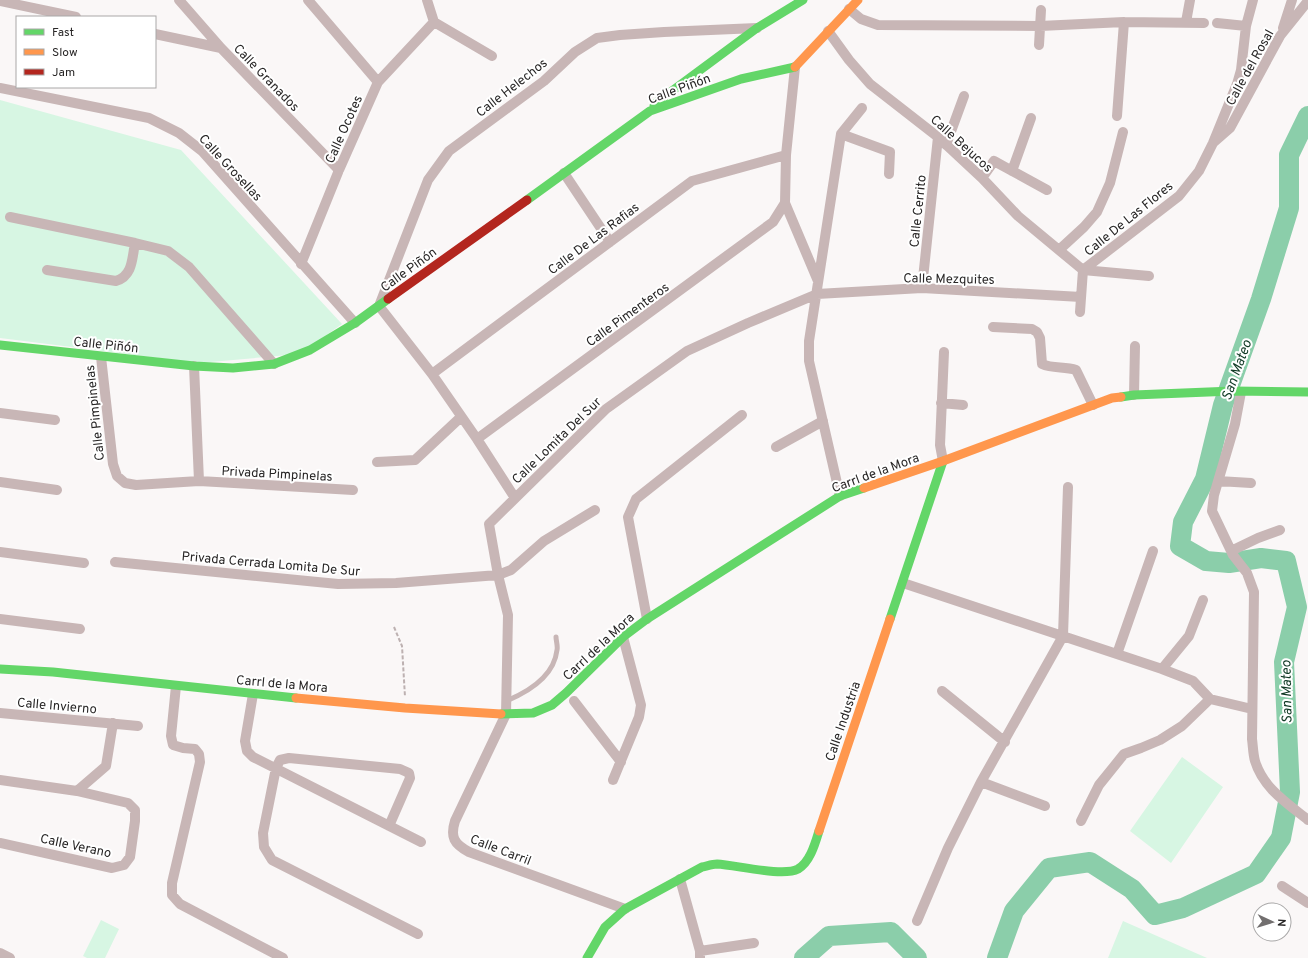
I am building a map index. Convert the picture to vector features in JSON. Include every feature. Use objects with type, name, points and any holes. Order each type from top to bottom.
[{"type":"street","name":"Calle Granados","points":[[179,0],[221,48],[339,170]]},
{"type":"street","points":[[308,0],[378,82]]},
{"type":"street","points":[[427,0],[434,22],[492,56]]},
{"type":"street","points":[[650,111],[657,102],[757,28],[803,0]]},
{"type":"street","points":[[818,281],[785,203],[786,155],[795,67],[828,31],[846,5],[858,0]]},
{"type":"street","points":[[1186,22],[1190,0]]},
{"type":"street","name":"Calle De Las Flores","points":[[1083,270],[1179,196],[1199,171],[1213,143],[1238,84],[1246,26],[1253,0]]},
{"type":"street","points":[[1280,36],[1292,0]]},
{"type":"street","points":[[0,1],[71,16]]},
{"type":"street","name":"Calle del Rosal","points":[[1213,143],[1230,128],[1280,36],[1308,1]]},
{"type":"street","points":[[846,5],[861,19],[878,25],[1040,26],[1124,22],[1204,23]]},
{"type":"street","points":[[1039,45],[1041,10]]},
{"type":"street","name":"Calle Ocotes","points":[[301,264],[339,170],[378,82],[434,22]]},
{"type":"street","points":[[1117,116],[1124,22]]},
{"type":"street","points":[[1217,23],[1246,26]]},
{"type":"street","name":"Calle Helechos","points":[[379,306],[428,180],[449,151],[544,81],[575,52],[597,38],[664,32],[757,28]]},
{"type":"street","name":"Calle Bejucos","points":[[828,31],[849,60],[870,84],[938,137],[982,178],[1018,216],[1083,270]]},
{"type":"street","points":[[156,34],[221,48]]},
{"type":"street","name":"Calle Piñón","points":[[0,345],[194,366],[233,368],[274,364],[310,350],[355,323],[650,111],[741,78],[795,67]]},
{"type":"street","name":"Calle Grosellas","points":[[0,88],[149,118],[179,133],[202,152],[355,323]]},
{"type":"street","points":[[946,145],[964,96]]},
{"type":"street","points":[[840,496],[809,361],[809,341],[841,134],[862,108]]},
{"type":"street","points":[[1012,171],[1031,118]]},
{"type":"street","points":[[1059,250],[1084,227],[1097,212],[1110,182],[1122,132]]},
{"type":"street","points":[[841,134],[890,152],[889,174]]},
{"type":"street","name":"Calle Cerrito","points":[[922,288],[938,137]]},
{"type":"street","name":"Calle De Las Rafias","points":[[432,374],[692,181],[786,155]]},
{"type":"street","points":[[982,178],[994,162],[1047,190]]},
{"type":"street","points":[[564,173],[610,242]]},
{"type":"street","name":"Calle Pimenteros","points":[[477,439],[773,222],[785,203]]},
{"type":"street","points":[[10,217],[168,251],[189,267],[274,364]]},
{"type":"street","points":[[47,270],[116,282],[124,279],[128,273],[135,243]]},
{"type":"street","points":[[1080,312],[1083,270],[1149,276]]},
{"type":"street","name":"Calle Mezquites","points":[[817,294],[922,288],[1081,297]]},
{"type":"street","name":"Calle Lomita Del Sur","points":[[506,714],[508,614],[498,575],[489,524],[606,409],[687,351],[817,294]]},
{"type":"street","points":[[379,306],[432,374],[477,439],[515,498]]},
{"type":"street","points":[[993,327],[1032,329],[1037,332],[1040,338],[1042,364],[1076,370],[1093,405]]},
{"type":"street","points":[[1134,395],[1135,346]]},
{"type":"street","points":[[943,461],[940,445],[944,352]]},
{"type":"street","name":"Calle Pimpinelas","points":[[101,357],[113,464],[117,476],[125,483],[136,485],[199,481]]},
{"type":"street","points":[[194,366],[199,481]]},
{"type":"street","points":[[1237,391],[1235,424],[1218,481],[1212,511],[1232,553],[1247,573],[1254,592],[1252,709],[1254,761],[1262,778],[1270,789],[1308,820]]},
{"type":"street","name":"Carrl de la Mora","points":[[0,669],[53,672],[253,694],[405,708],[506,714],[533,713],[552,705],[623,637],[647,619],[840,496],[943,461],[1112,398],[1134,395],[1237,391],[1308,392]]},
{"type":"street","points":[[941,403],[963,405]]},
{"type":"street","points":[[0,413],[55,420]]},
{"type":"street","points":[[647,619],[628,517],[636,499],[742,415]]},
{"type":"street","points":[[377,462],[415,460],[461,417]]},
{"type":"street","points":[[776,447],[823,420]]},
{"type":"street","name":"Calle Industria","points":[[587,958],[605,926],[625,909],[702,867],[716,864],[784,872],[798,869],[807,860],[813,849],[943,461]]},
{"type":"street","name":"Privada Pimpinelas","points":[[199,481],[353,490]]},
{"type":"street","points":[[1218,481],[1251,483]]},
{"type":"street","points":[[0,482],[57,490]]},
{"type":"street","points":[[917,921],[948,848],[981,782],[1005,742],[1062,636],[1068,487]]},
{"type":"street","points":[[498,575],[511,570],[544,541],[595,510]]},
{"type":"street","points":[[1232,553],[1258,538],[1280,530]]},
{"type":"street","points":[[0,552],[84,563]]},
{"type":"street","points":[[1117,654],[1153,552]]},
{"type":"street","name":"Privada Cerrada Lomita De Sur","points":[[115,562],[338,584],[396,583],[498,575]]},
{"type":"street","points":[[903,584],[1162,669],[1193,681],[1210,699],[1252,709]]},
{"type":"street","points":[[1162,669],[1189,636],[1203,600]]},
{"type":"street","points":[[0,619],[80,629]]},
{"type":"street","points":[[613,780],[639,718],[641,705],[623,637]]},
{"type":"street","points":[[176,686],[171,736],[173,745],[195,749],[199,754],[200,762],[172,883],[172,895],[180,904],[283,958]]},
{"type":"street","points":[[942,691],[1005,742]]},
{"type":"street","points":[[253,694],[245,741],[247,751],[253,757],[421,842]]},
{"type":"street","points":[[1081,821],[1099,785],[1124,754],[1160,740],[1182,726],[1210,699]]},
{"type":"street","points":[[574,701],[621,762]]},
{"type":"street","name":"Calle Invierno","points":[[0,713],[138,726]]},
{"type":"street","name":"Calle Carril","points":[[506,714],[455,821],[452,830],[454,840],[459,846],[469,852],[625,909]]},
{"type":"street","name":"Calle Invierno","points":[[77,791],[106,766],[113,723]]},
{"type":"street","points":[[389,826],[410,778],[409,773],[406,770],[288,758],[280,760],[276,768],[263,833],[264,847],[272,860],[418,934]]},
{"type":"street","points":[[0,780],[77,791]]},
{"type":"street","points":[[981,782],[1045,806]]},
{"type":"street","name":"Calle Verano","points":[[0,843],[112,868],[124,865],[130,857],[135,810],[128,804],[77,791]]},
{"type":"street","points":[[680,879],[700,954],[754,943]]},
{"type":"street","points":[[1282,886],[1308,903]]},
{"type":"street","points":[[0,953],[10,958]]},
{"type":"lane","points":[[506,701],[523,693],[544,678],[553,663],[557,650],[556,637]]},
{"type":"path","points":[[394,627],[402,646],[405,708]]},
{"type":"green space","points":[[0,100],[181,150],[342,324],[300,354],[199,363],[0,338]]},
{"type":"green space","points":[[1182,757],[1223,787],[1171,863],[1130,831]]},
{"type":"green space","points":[[101,920],[119,929],[105,958],[87,958],[83,956]]},
{"type":"green space","points":[[1123,921],[1207,958],[1108,958]]},
{"type":"waterway","name":"San Mateo","points":[[997,958],[1014,911],[1049,868],[1090,862],[1132,889],[1155,915],[1183,908],[1256,874],[1281,838],[1290,792],[1284,662],[1297,607],[1286,561],[1261,558],[1229,563],[1206,561],[1180,546],[1183,522],[1205,479],[1223,405],[1261,299],[1289,208],[1289,155],[1308,116]]},
{"type":"waterway","name":"San Mateo","points":[[804,958],[829,936],[891,932],[917,958]]},
{"type":"traffic: fast","points":[[654,106],[657,102],[757,28],[803,0]]},
{"type":"traffic: fast","points":[[527,200],[650,111],[741,79],[795,67]]},
{"type":"traffic: fast","points":[[0,345],[194,366],[233,368],[274,364],[310,350],[355,323],[388,299]]},
{"type":"traffic: fast","points":[[1121,397],[1134,395],[1233,391],[1308,392]]},
{"type":"traffic: fast","points":[[890,619],[943,461]]},
{"type":"traffic: fast","points":[[501,714],[533,713],[552,705],[623,637],[647,619],[840,496],[864,488]]},
{"type":"traffic: fast","points":[[0,669],[53,672],[296,698]]},
{"type":"traffic: fast","points":[[587,958],[605,927],[625,909],[702,867],[717,864],[782,872],[798,869],[809,857],[819,831]]},
{"type":"traffic: slow","points":[[795,67],[858,0]]},
{"type":"traffic: slow","points":[[864,488],[943,461],[1112,398],[1121,397]]},
{"type":"traffic: slow","points":[[819,831],[890,619]]},
{"type":"traffic: slow","points":[[296,698],[405,708],[501,714]]},
{"type":"traffic: jam","points":[[388,299],[527,200]]}]
